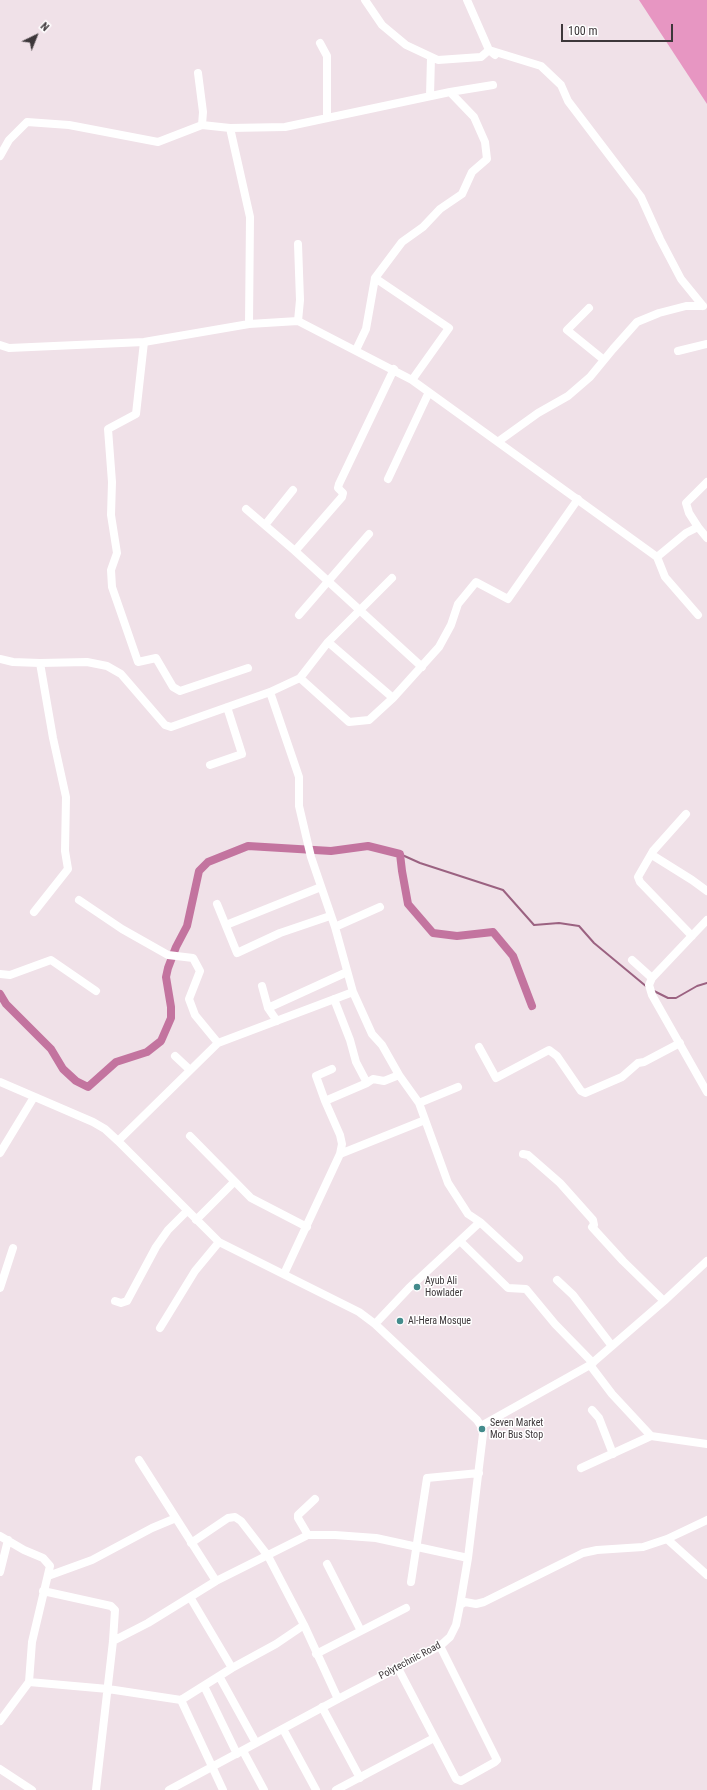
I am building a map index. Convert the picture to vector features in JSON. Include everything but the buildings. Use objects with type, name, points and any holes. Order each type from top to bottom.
[{"type":"street","points":[[366,0],[382,25],[406,45],[438,60],[481,57],[492,53],[541,66],[561,85],[568,101],[641,197],[660,239],[681,279],[706,307]]},
{"type":"street","points":[[467,0],[492,53]]},
{"type":"street","points":[[320,43],[327,56],[327,118]]},
{"type":"street","points":[[430,96],[432,57]]},
{"type":"street","points":[[198,72],[203,112],[202,125]]},
{"type":"street","points":[[0,156],[9,140],[26,122],[69,125],[158,142],[202,125],[230,128],[285,127],[430,96],[493,85]]},
{"type":"street","points":[[356,350],[366,329],[376,278],[402,242],[423,227],[440,209],[462,194],[472,172],[487,159],[485,142],[474,117],[450,92]]},
{"type":"street","points":[[230,128],[250,217],[249,324]]},
{"type":"street","points":[[298,244],[300,300],[298,321]]},
{"type":"street","points":[[376,278],[449,328],[412,380]]},
{"type":"street","points":[[499,441],[538,413],[568,396],[590,377],[637,322],[659,313],[686,306],[706,307]]},
{"type":"street","points":[[589,308],[567,330],[604,360]]},
{"type":"street","points":[[0,345],[9,348],[144,342],[249,324],[298,321],[394,369],[412,380],[499,441],[658,557],[665,577],[698,615]]},
{"type":"street","points":[[144,342],[136,414],[108,429],[112,482],[111,515],[117,552],[111,570],[112,587],[138,662],[156,658],[173,687],[180,691],[248,668]]},
{"type":"street","points":[[678,351],[707,344]]},
{"type":"street","points":[[295,551],[342,497],[343,493],[338,488],[339,484],[394,369]]},
{"type":"street","points":[[388,479],[429,392]]},
{"type":"street","points":[[707,482],[686,503],[689,513],[707,538]]},
{"type":"street","points":[[265,525],[293,490]]},
{"type":"street","points":[[300,678],[349,722],[369,720],[393,698],[439,647],[451,625],[458,604],[476,582],[508,599],[578,500]]},
{"type":"street","points":[[246,509],[295,551],[422,666]]},
{"type":"street","points":[[658,557],[686,533],[698,527]]},
{"type":"street","points":[[299,615],[369,534]]},
{"type":"street","points":[[0,659],[13,662],[40,663],[87,662],[107,666],[121,674],[165,725],[171,727],[270,692],[300,678],[328,642],[392,578]]},
{"type":"street","points":[[328,642],[393,698]]},
{"type":"street","points":[[34,912],[68,870],[65,851],[66,796],[53,738],[40,663]]},
{"type":"street","points":[[270,692],[298,777],[299,806],[311,857],[335,927],[353,992],[372,1034],[382,1045],[399,1075],[419,1103],[448,1183],[468,1214],[480,1222],[519,1258]]},
{"type":"street","points":[[210,764],[242,754],[227,707]]},
{"type":"street","points":[[686,814],[653,851],[638,878],[640,882],[692,936]]},
{"type":"street","points":[[652,855],[707,891]]},
{"type":"street","points":[[226,925],[321,888]]},
{"type":"street","points":[[79,900],[122,929],[168,955],[177,958],[193,958],[200,971],[189,999],[195,1015],[218,1043]]},
{"type":"street","points":[[217,904],[237,953],[280,933],[330,916]]},
{"type":"street","points":[[335,927],[380,907]]},
{"type":"street","points":[[651,981],[692,936],[706,924]]},
{"type":"street","points":[[0,974],[10,975],[51,960],[96,990]]},
{"type":"street","points":[[632,960],[651,981],[652,995],[707,1092]]},
{"type":"street","points":[[268,1008],[347,972]]},
{"type":"street","points":[[262,986],[268,1008],[277,1020]]},
{"type":"street","points":[[118,1141],[218,1043],[353,992]]},
{"type":"street","points":[[334,999],[350,1040],[356,1062],[367,1083]]},
{"type":"street","points":[[480,1047],[496,1078],[549,1050],[557,1056],[581,1091],[585,1093],[622,1077],[638,1063],[644,1062],[680,1043]]},
{"type":"street","points":[[175,1056],[190,1070]]},
{"type":"street","points":[[284,1274],[340,1154],[342,1144],[340,1135],[316,1076],[332,1069]]},
{"type":"street","points":[[325,1101],[373,1079],[384,1081],[399,1075]]},
{"type":"street","points":[[0,1082],[93,1122],[118,1141],[219,1242],[359,1312],[375,1324],[481,1426],[591,1364],[707,1261]]},
{"type":"street","points":[[419,1103],[458,1087]]},
{"type":"street","points":[[0,1154],[34,1097]]},
{"type":"street","points":[[340,1154],[425,1120]]},
{"type":"street","points":[[190,1136],[250,1198],[306,1227]]},
{"type":"street","points":[[523,1154],[528,1156],[560,1183],[593,1220],[594,1225],[592,1227],[623,1261],[664,1300]]},
{"type":"street","points":[[196,1220],[234,1182]]},
{"type":"street","points":[[115,1301],[121,1303],[127,1301],[156,1247],[168,1230],[187,1211]]},
{"type":"street","points":[[375,1324],[409,1288],[480,1222]]},
{"type":"street","points":[[460,1241],[508,1288],[526,1289],[591,1364],[612,1394],[651,1436]]},
{"type":"street","points":[[160,1328],[195,1271],[219,1242]]},
{"type":"street","points":[[0,1288],[13,1248]]},
{"type":"street","points":[[557,1280],[573,1295],[612,1346]]},
{"type":"street","points":[[592,1410],[600,1418],[613,1454]]},
{"type":"street","name":"Polytechnic Road","points":[[169,1790],[240,1753],[338,1698],[440,1646],[450,1637],[456,1625],[468,1558],[483,1434],[481,1426]]},
{"type":"street","points":[[581,1468],[651,1436],[707,1444]]},
{"type":"street","points":[[139,1460],[216,1581]]},
{"type":"street","points":[[411,1582],[427,1478],[479,1473]]},
{"type":"street","points":[[308,1535],[298,1518],[298,1515],[315,1499]]},
{"type":"street","points":[[191,1543],[228,1518],[235,1517],[241,1521],[268,1556],[304,1625],[316,1654],[338,1698]]},
{"type":"street","points":[[48,1576],[92,1560],[152,1528],[176,1518]]},
{"type":"street","points":[[460,1605],[465,1602],[476,1604],[484,1602],[583,1553],[597,1550],[643,1547],[667,1539],[707,1520]]},
{"type":"street","points":[[113,1641],[148,1623],[216,1581],[308,1535],[376,1538],[468,1558]]},
{"type":"street","points":[[0,1536],[24,1550],[43,1558],[50,1566],[32,1642],[29,1682],[0,1721]]},
{"type":"street","points":[[667,1539],[707,1575]]},
{"type":"street","points":[[0,1572],[8,1540]]},
{"type":"street","points":[[327,1564],[361,1631]]},
{"type":"street","points":[[43,1592],[111,1606],[115,1610],[108,1689],[96,1790]]},
{"type":"street","points":[[190,1597],[232,1668]]},
{"type":"street","points":[[316,1654],[406,1608]]},
{"type":"street","points":[[29,1682],[108,1689],[181,1700],[232,1668],[276,1644],[304,1625]]},
{"type":"street","points":[[398,1668],[458,1781],[495,1762],[497,1760],[440,1646]]},
{"type":"street","points":[[219,1676],[256,1744]]},
{"type":"street","points":[[204,1686],[240,1753],[264,1790]]},
{"type":"street","points":[[181,1700],[222,1790]]},
{"type":"street","points":[[322,1707],[360,1778]]},
{"type":"street","points":[[283,1729],[316,1790]]},
{"type":"street","points":[[336,1790],[434,1738]]},
{"type":"street","points":[[0,1769],[32,1790]]},
{"type":"shaded area","points":[[639,0],[707,0],[707,104]]},
{"type":"waterway","points":[[0,994],[6,1004],[51,1049],[63,1069],[76,1081],[88,1087],[116,1062],[147,1052],[161,1041],[171,1018],[171,1007],[166,977],[168,968],[176,947],[187,926],[199,871],[208,862],[248,846],[331,851],[368,846],[400,854],[408,904],[433,933],[457,936],[493,932],[513,956],[532,1006]]},
{"type":"waterway","points":[[400,854],[420,863],[503,890],[534,925],[559,923],[579,926],[594,943],[647,987]]},
{"type":"waterway","points":[[654,991],[668,998],[676,998],[697,986],[707,983]]},
{"type":"place","name":"Ayub Ali Howlader","points":[[417,1287]]},
{"type":"place","name":"Al-Hera Mosque","points":[[400,1321]]},
{"type":"place","name":"Seven Market Mor Bus Stop","points":[[482,1429]]}]
